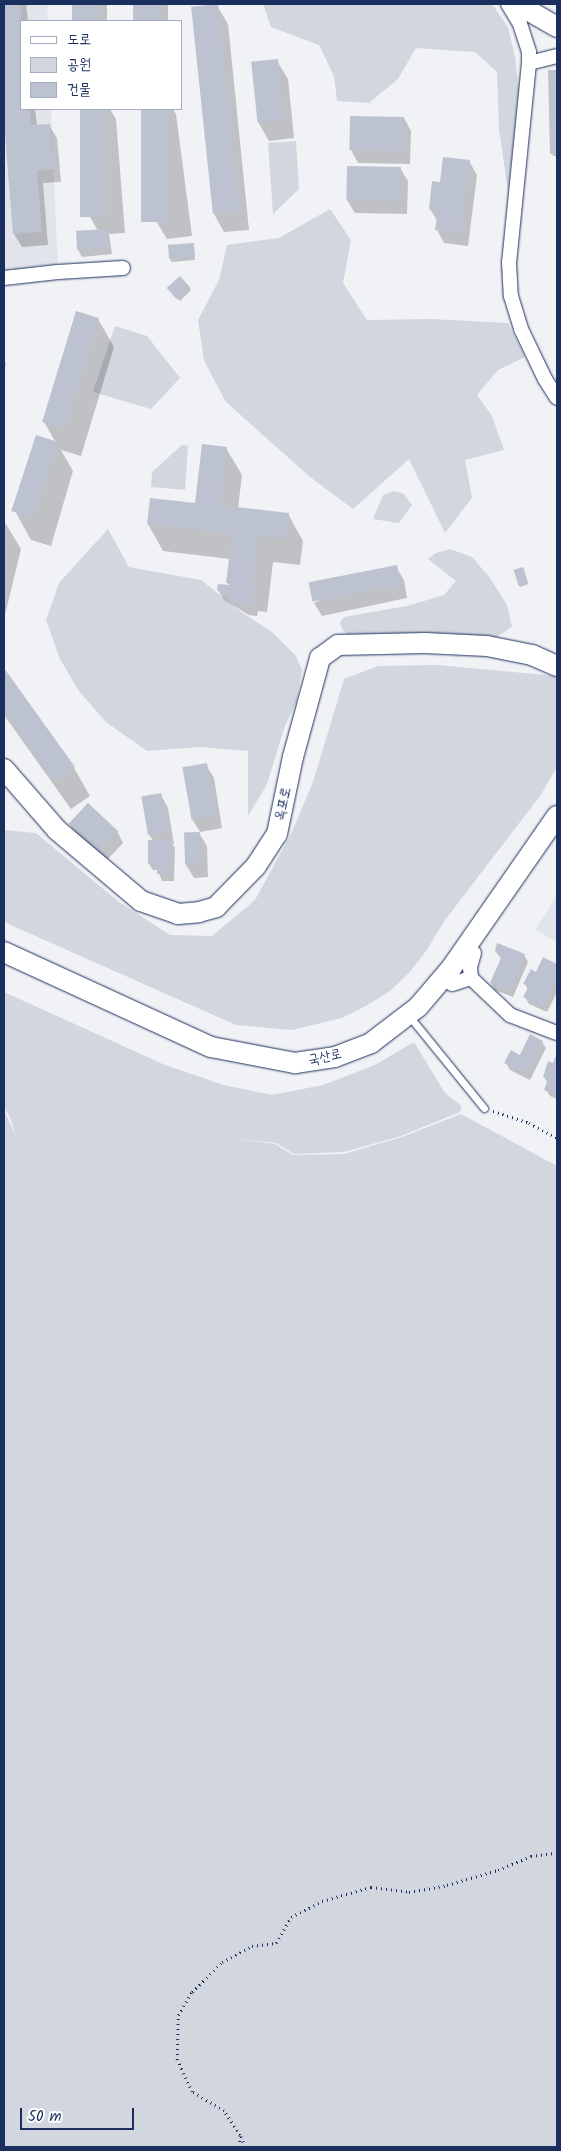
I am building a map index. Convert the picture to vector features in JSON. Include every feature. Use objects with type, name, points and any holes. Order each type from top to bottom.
[{"type":"street","points":[[508,4],[520,24],[529,52],[510,262],[511,296],[521,328],[545,379],[557,398]]},
{"type":"street","points":[[517,4],[557,28]]},
{"type":"street","points":[[529,63],[557,56]]},
{"type":"street","points":[[4,278],[123,268]]},
{"type":"street","name":"옥포로","points":[[4,769],[57,830],[141,901],[178,914],[199,912],[216,907],[256,866],[277,834],[297,739],[320,658],[338,645],[425,643],[487,646],[532,655],[557,666]]},
{"type":"street","name":"국산로","points":[[4,952],[211,1047],[295,1063],[335,1057],[371,1043],[418,1007],[452,967],[557,816]]},
{"type":"street","name":"국산로","points":[[4,966],[207,1057],[246,1068],[291,1076],[335,1071],[379,1052],[414,1022],[452,984],[557,831]]},
{"type":"street","points":[[474,953],[470,967],[471,978],[510,1015],[557,1033]]},
{"type":"street","points":[[452,984],[471,978]]},
{"type":"lane","points":[[414,1022],[484,1108]]},
{"type":"path","points":[[484,1108],[528,1123],[557,1138]]},
{"type":"path","points":[[244,2147],[240,2135],[224,2111],[192,2092],[177,2060],[178,2015],[192,1992],[222,1962],[252,1946],[276,1943],[291,1917],[322,1901],[371,1887],[409,1892],[447,1885],[498,1870],[531,1856],[557,1853]]},
{"type":"path","points":[[240,2135],[240,2147]]},
{"type":"shaded area","points":[[4,4],[47,4],[48,20],[20,20],[20,110],[51,110],[58,272],[4,278]]},
{"type":"shaded area","points":[[557,895],[557,942],[535,930]]},
{"type":"green space","points":[[263,4],[492,4],[508,27],[515,57],[519,91],[508,192],[499,129],[497,72],[475,52],[416,48],[398,79],[369,103],[337,101],[334,76],[319,45],[271,27]]},
{"type":"green space","points":[[296,141],[299,189],[273,214],[268,143]]},
{"type":"green space","points":[[330,209],[351,240],[343,283],[367,320],[432,319],[508,323],[525,357],[498,370],[477,395],[492,416],[504,450],[465,460],[472,498],[445,533],[409,459],[353,509],[310,477],[225,401],[204,360],[198,320],[219,280],[227,245],[279,238]]},
{"type":"green space","points":[[115,326],[147,336],[180,378],[151,409],[93,392]]},
{"type":"green space","points":[[182,445],[188,446],[185,490],[151,487],[152,472]]},
{"type":"green space","points":[[394,491],[404,494],[412,505],[399,523],[373,519],[383,495]]},
{"type":"green space","points":[[108,529],[129,567],[201,580],[240,611],[272,632],[296,656],[302,670],[297,701],[285,726],[267,784],[248,816],[248,751],[200,747],[147,751],[106,722],[79,691],[60,659],[46,620],[59,583]]},
{"type":"green space","points":[[450,549],[472,557],[490,578],[507,605],[512,627],[489,642],[352,639],[343,630],[340,623],[344,617],[407,606],[444,595],[456,581],[428,559],[436,553]]},
{"type":"green space","points":[[438,665],[557,676],[557,767],[540,796],[445,920],[426,951],[409,973],[390,991],[364,1007],[342,1018],[292,1030],[236,1025],[4,922],[4,830],[36,833],[119,902],[170,935],[212,936],[255,900],[291,834],[313,782],[344,679],[378,666]]},
{"type":"green space","points":[[4,992],[165,1065],[224,1085],[272,1095],[323,1085],[375,1065],[414,1042],[445,1093],[462,1106],[460,1112],[401,1136],[344,1152],[294,1154],[276,1143],[232,1138],[275,1144],[293,1155],[344,1154],[402,1137],[461,1114],[557,1166],[557,2147],[4,2147],[4,1110],[16,1136],[10,1117],[4,1108]]},
{"type":"building","points":[[4,4],[21,4],[20,110],[30,110],[31,125],[50,124],[54,169],[37,171],[42,232],[13,234],[4,122]]},
{"type":"building","points":[[72,4],[99,4],[99,20],[72,20]]},
{"type":"building","points":[[133,4],[160,4],[160,20],[133,20]]},
{"type":"building","points":[[218,4],[240,211],[213,214],[191,7]]},
{"type":"building","points":[[278,59],[284,120],[258,122],[251,62]]},
{"type":"building","points":[[548,70],[557,70],[557,153],[550,154]]},
{"type":"building","points":[[80,110],[107,110],[107,217],[80,217]]},
{"type":"building","points":[[141,110],[168,110],[168,222],[141,222]]},
{"type":"building","points":[[350,116],[404,117],[403,151],[349,150]]},
{"type":"building","points":[[443,157],[470,160],[461,234],[435,230],[438,210],[429,209],[432,181],[440,182]]},
{"type":"building","points":[[347,166],[401,167],[400,201],[346,200]]},
{"type":"building","points":[[108,229],[109,248],[77,250],[76,231]]},
{"type":"building","points":[[194,243],[195,257],[169,259],[168,245]]},
{"type":"building","points":[[180,276],[190,287],[177,299],[167,288]]},
{"type":"building","points":[[76,311],[99,318],[65,429],[42,422]]},
{"type":"building","points":[[36,435],[58,442],[33,518],[11,511]]},
{"type":"building","points":[[202,444],[227,447],[220,505],[289,513],[285,539],[258,535],[252,586],[226,583],[232,534],[147,524],[150,498],[195,503]]},
{"type":"building","points":[[397,565],[401,585],[312,602],[309,582]]},
{"type":"building","points":[[523,567],[528,582],[518,585],[513,570]]},
{"type":"building","points":[[218,584],[254,587],[252,606],[242,605],[217,590]]},
{"type":"building","points":[[4,668],[75,767],[54,782],[4,711]]},
{"type":"building","points":[[207,763],[216,815],[192,820],[182,767]]},
{"type":"building","points":[[161,793],[168,831],[148,835],[141,796]]},
{"type":"building","points":[[88,803],[119,832],[100,852],[69,823]]},
{"type":"building","points":[[200,832],[201,864],[185,865],[184,833]]},
{"type":"building","points":[[148,840],[172,840],[171,875],[157,874],[157,864],[148,864]]},
{"type":"building","points":[[497,943],[525,954],[509,992],[490,983],[501,958],[495,951]]},
{"type":"building","points":[[543,957],[557,964],[557,978],[543,1007],[523,997],[529,986],[523,984],[531,969],[536,972]]},
{"type":"building","points":[[530,1034],[543,1041],[527,1074],[504,1063],[511,1050],[520,1055]]},
{"type":"building","points":[[557,1053],[557,1095],[544,1090],[548,1079],[543,1077],[548,1061],[553,1063]]}]
